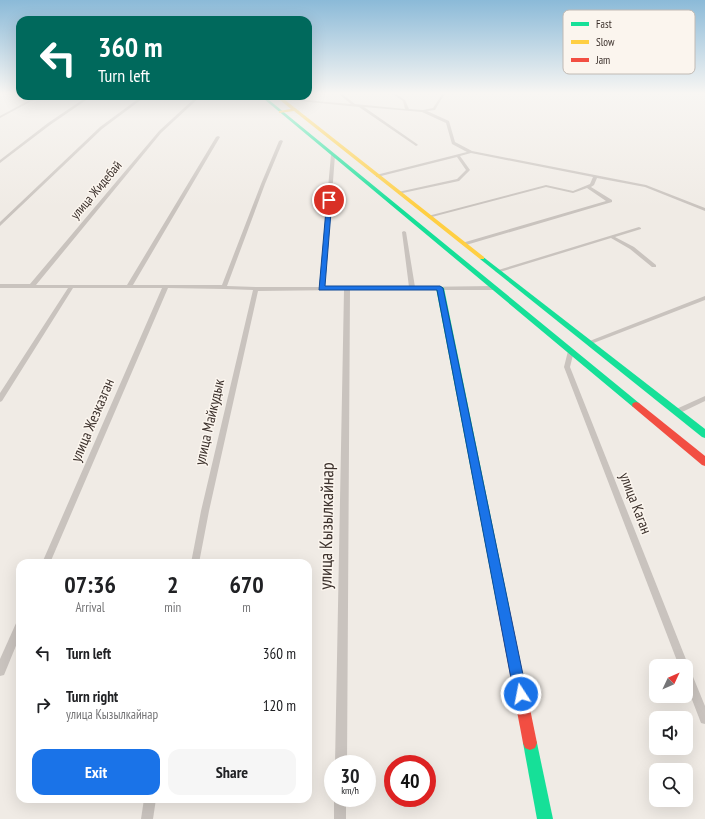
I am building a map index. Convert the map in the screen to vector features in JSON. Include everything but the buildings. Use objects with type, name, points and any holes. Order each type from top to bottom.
[{"type":"main road","points":[[304,131],[705,462]]},
{"type":"main road","points":[[321,131],[705,434]]},
{"type":"main road","points":[[440,288],[546,819]]},
{"type":"street","points":[[0,162],[40,131]]},
{"type":"street","points":[[0,225],[97,131]]},
{"type":"street","name":"улица Жидебай","points":[[32,286],[161,131]]},
{"type":"street","points":[[396,131],[416,145]]},
{"type":"street","points":[[450,131],[453,143],[470,152],[646,186],[705,210]]},
{"type":"street","points":[[129,287],[218,137]]},
{"type":"street","points":[[224,287],[262,184],[281,141]]},
{"type":"street","points":[[377,176],[470,152]]},
{"type":"street","points":[[322,289],[333,155]]},
{"type":"street","points":[[400,193],[458,180],[468,170],[458,156]]},
{"type":"street","points":[[430,217],[546,186],[573,192],[592,185],[595,176]]},
{"type":"street","points":[[464,244],[610,201],[588,187]]},
{"type":"street","points":[[498,271],[639,228]]},
{"type":"street","points":[[404,232],[412,288]]},
{"type":"street","points":[[612,237],[632,248],[654,266]]},
{"type":"street","points":[[0,286],[165,288],[224,287],[256,289],[496,288]]},
{"type":"street","points":[[0,399],[71,287]]},
{"type":"street","name":"улица Жезказган","points":[[48,559],[165,288]]},
{"type":"street","name":"улица Кызылкайнар","points":[[341,755],[347,288]]},
{"type":"street","name":"улица Майкудык","points":[[196,559],[205,511],[256,289]]},
{"type":"street","points":[[589,343],[705,298]]},
{"type":"street","name":"улица Каган","points":[[571,351],[567,367],[681,659]]},
{"type":"street","points":[[676,412],[705,398]]},
{"type":"street","points":[[0,671],[16,633]]},
{"type":"street","points":[[693,688],[705,719]]},
{"type":"street","points":[[147,819],[149,803]]},
{"type":"street","points":[[340,807],[340,819]]},
{"type":"traffic: fast","points":[[305,131],[636,405]]},
{"type":"traffic: fast","points":[[482,258],[705,434]]},
{"type":"traffic: fast","points":[[440,288],[504,611]]},
{"type":"traffic: fast","points":[[530,743],[545,819]]},
{"type":"traffic: slow","points":[[322,131],[482,258]]},
{"type":"traffic: jam","points":[[636,405],[705,462]]},
{"type":"traffic: jam","points":[[504,611],[530,743]]},
{"type":"route","points":[[329,200],[322,289],[440,288],[521,694]]}]
